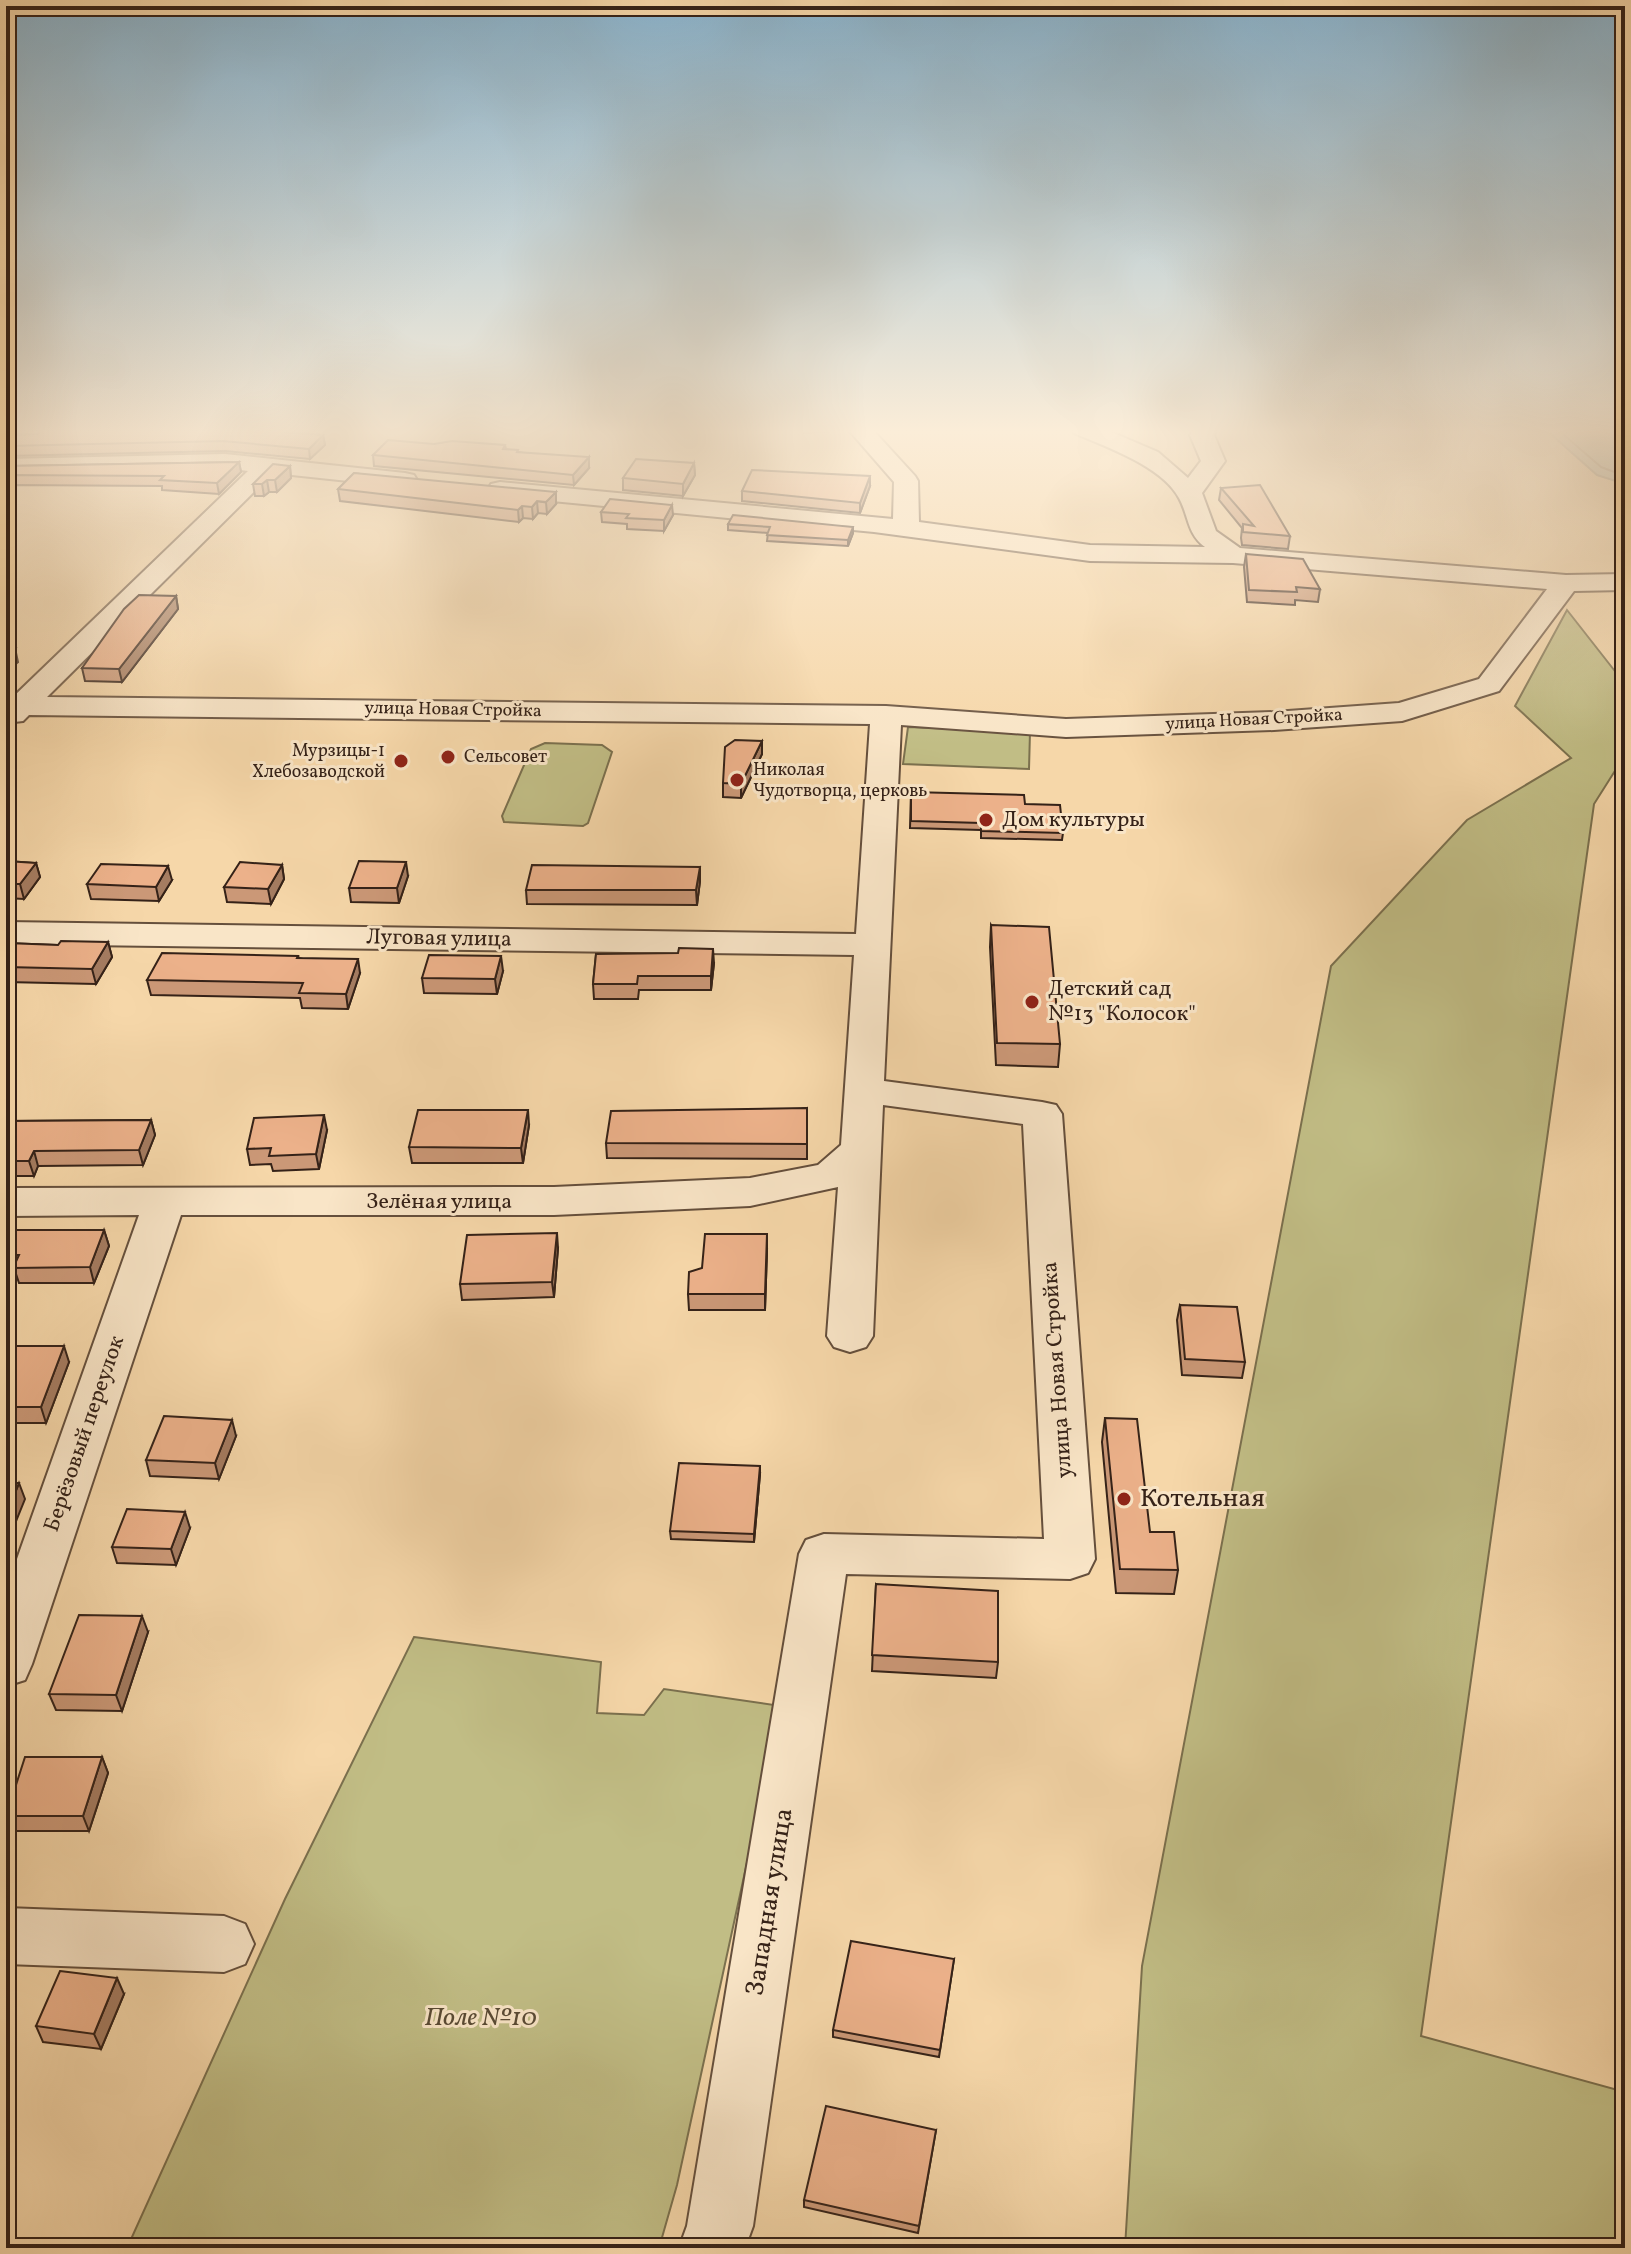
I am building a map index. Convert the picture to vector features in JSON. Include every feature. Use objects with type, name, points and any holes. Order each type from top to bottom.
[{"type":"street","points":[[11,711],[197,533]]},
{"type":"street","points":[[944,533],[1090,553],[1233,555],[1566,583],[1625,582]]},
{"type":"street","points":[[1204,533],[1233,555]]},
{"type":"street","name":"улица Новая Стройка","points":[[11,711],[886,715],[1066,728],[1274,721],[1402,712],[1489,685],[1566,583]]},
{"type":"street","points":[[850,1336],[886,715]]},
{"type":"street","name":"Луговая улица","points":[[6,933],[873,945]]},
{"type":"street","name":"улица Новая Стройка","points":[[824,1554],[1070,1559],[1042,1114],[864,1090]]},
{"type":"street","name":"Зелёная улица","points":[[6,1202],[554,1201],[750,1192],[831,1176],[860,1150]]},
{"type":"street","name":"Берёзовый переулок","points":[[6,1664],[164,1204]]},
{"type":"street","name":"Западная улица","points":[[712,2248],[720,2226],[824,1554]]},
{"type":"street","points":[[6,1936],[224,1944]]},
{"type":"green space","points":[[1567,610],[1625,684],[1625,755],[1594,804],[1421,2036],[1625,2092],[1625,2248],[1125,2248],[1142,1966],[1331,966],[1467,820],[1571,758],[1515,706]]},
{"type":"green space","points":[[908,727],[1030,732],[1029,769],[903,764]]},
{"type":"green space","points":[[545,743],[602,745],[612,752],[588,823],[583,826],[504,822],[502,816],[531,749]]},
{"type":"green space","name":"Поле №10","points":[[414,1637],[601,1662],[597,1713],[644,1715],[664,1689],[781,1706],[677,2185],[659,2248],[127,2248],[285,1899]]},
{"type":"building","points":[[768,533],[851,533],[848,540]]},
{"type":"building","points":[[1257,533],[1288,533],[1290,536]]},
{"type":"building","points":[[1246,554],[1303,559],[1320,589],[1296,587],[1297,592],[1249,590]]},
{"type":"building","points":[[139,595],[176,596],[119,669],[82,668],[124,609]]},
{"type":"building","points":[[735,740],[762,741],[741,784],[723,783],[725,747]]},
{"type":"building","name":"Дом культуры","points":[[911,792],[1024,795],[1025,804],[1060,805],[1063,833],[981,831],[981,823],[911,821]]},
{"type":"building","points":[[6,861],[36,863],[20,884],[6,884]]},
{"type":"building","points":[[359,861],[406,862],[397,888],[349,888]]},
{"type":"building","points":[[240,862],[282,865],[268,889],[224,887]]},
{"type":"building","points":[[101,864],[168,866],[156,887],[87,884]]},
{"type":"building","points":[[532,865],[700,867],[696,890],[526,890]]},
{"type":"building","name":"Детский сад №13 \"Колосок\"","points":[[991,925],[1049,927],[1060,1044],[997,1043]]},
{"type":"building","points":[[61,941],[108,942],[92,969],[6,967],[6,943],[58,945]]},
{"type":"building","points":[[679,948],[713,949],[711,976],[638,976],[637,984],[593,984],[596,954],[678,953]]},
{"type":"building","points":[[162,953],[358,959],[346,994],[299,993],[303,983],[147,980]]},
{"type":"building","points":[[429,955],[501,956],[495,979],[422,978]]},
{"type":"building","points":[[807,1108],[807,1144],[606,1143],[611,1111]]},
{"type":"building","points":[[418,1110],[528,1110],[521,1148],[409,1147]]},
{"type":"building","points":[[324,1115],[316,1154],[269,1156],[271,1148],[247,1149],[254,1118]]},
{"type":"building","points":[[151,1120],[139,1150],[34,1151],[29,1161],[6,1161],[6,1121]]},
{"type":"building","points":[[6,1230],[104,1230],[90,1267],[13,1268],[19,1255],[6,1255]]},
{"type":"building","points":[[557,1233],[552,1282],[460,1284],[467,1235]]},
{"type":"building","points":[[705,1234],[767,1234],[765,1294],[688,1294],[689,1272],[702,1268]]},
{"type":"building","points":[[1180,1305],[1237,1307],[1245,1362],[1185,1359]]},
{"type":"building","points":[[8,1346],[64,1346],[41,1407],[6,1407]]},
{"type":"building","points":[[164,1416],[232,1420],[215,1463],[146,1460]]},
{"type":"building","name":"Котельная","points":[[1105,1418],[1137,1419],[1150,1532],[1174,1532],[1178,1570],[1120,1569]]},
{"type":"building","points":[[679,1463],[760,1466],[754,1534],[670,1531]]},
{"type":"building","points":[[6,1483],[19,1483],[6,1515]]},
{"type":"building","points":[[127,1509],[185,1512],[171,1549],[112,1547]]},
{"type":"building","points":[[876,1584],[998,1591],[998,1662],[872,1655]]},
{"type":"building","points":[[79,1615],[142,1616],[116,1695],[49,1694]]},
{"type":"building","points":[[25,1757],[102,1757],[83,1816],[6,1816]]},
{"type":"building","points":[[851,1941],[954,1959],[940,2050],[833,2030]]},
{"type":"building","points":[[60,1971],[117,1978],[94,2034],[36,2026]]},
{"type":"building","points":[[826,2106],[936,2130],[919,2226],[804,2200]]},
{"type":"place","name":"Сельсовет","points":[[448,757]]},
{"type":"place","name":"Мурзицы-1 Хлебозаводской","points":[[401,761]]},
{"type":"place","name":"Николая Чудотворца, церковь","points":[[737,780]]},
{"type":"place","name":"Дом культуры","points":[[986,820]]},
{"type":"place","name":"Детский сад №13 \"Колосок\"","points":[[1032,1002]]},
{"type":"place","name":"Котельная","points":[[1124,1499]]}]
